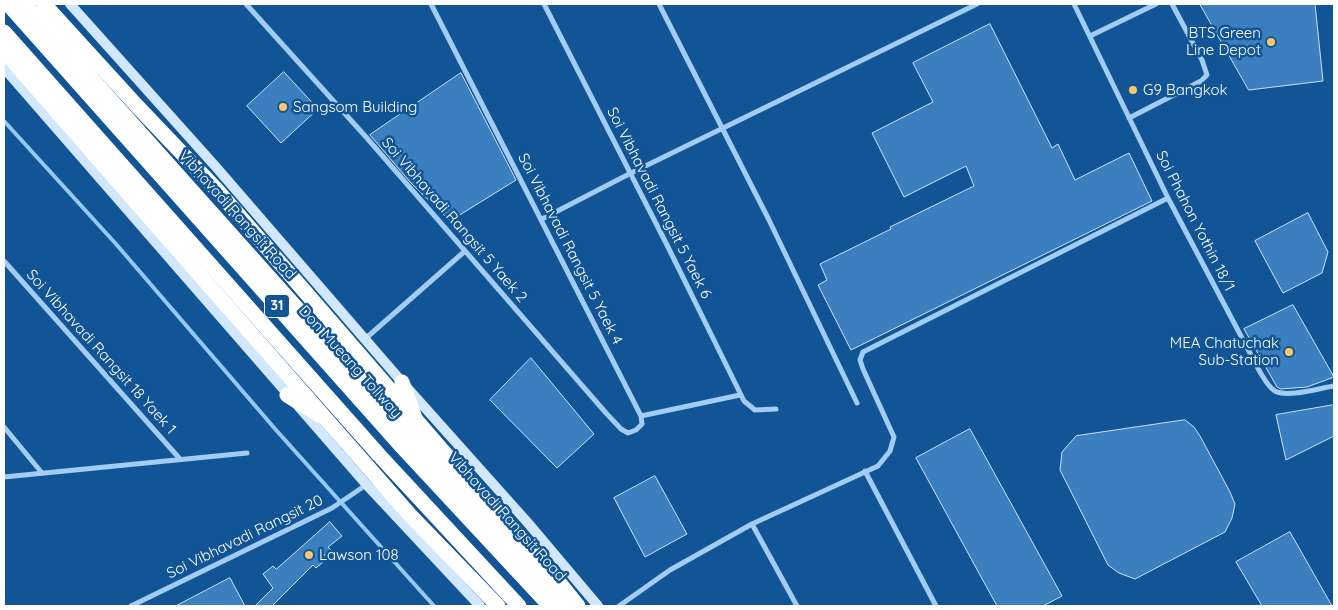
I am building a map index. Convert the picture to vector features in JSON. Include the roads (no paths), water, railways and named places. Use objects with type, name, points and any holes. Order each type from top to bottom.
[{"type":"highway","name":"Don Mueang Tollway","points":[[8,4],[403,448],[550,606]]},
{"type":"highway","name":"Vibhavadi Rangsit Road","points":[[25,4],[563,606]]},
{"type":"highway","points":[[44,4],[251,228],[435,443],[545,565],[578,606]]},
{"type":"highway","name":"31","points":[[4,32],[379,455],[520,606]]},
{"type":"highway","name":"31","points":[[4,36],[358,440],[515,606]]},
{"type":"highway","points":[[4,51],[403,508],[498,606]]},
{"type":"highway","points":[[402,382],[431,458]]},
{"type":"highway","points":[[287,395],[358,440]]},
{"type":"main road","name":"Vibhavadi Rangsit Road","points":[[70,4],[216,167],[402,382],[528,523],[598,606]]},
{"type":"main road","points":[[4,68],[287,395],[366,484],[480,606]]},
{"type":"street","name":"Soi Vibhavadi Rangsit 5 Yaek 2","points":[[246,4],[366,137],[621,429],[628,432],[636,430],[642,424],[642,416]]},
{"type":"street","name":"Soi Vibhavadi Rangsit 5 Yaek 4","points":[[431,4],[642,416]]},
{"type":"street","name":"Soi Vibhavadi Rangsit 5 Yaek 6","points":[[544,4],[740,395],[755,410],[776,409]]},
{"type":"street","points":[[659,4],[778,238],[857,403]]},
{"type":"street","points":[[542,219],[630,173],[977,4]]},
{"type":"street","name":"Soi Phahon Yothin 18/1","points":[[1074,4],[1168,198],[1268,385],[1275,391],[1285,393],[1334,386]]},
{"type":"street","points":[[1090,36],[1156,4]]},
{"type":"street","points":[[1129,118],[1201,81],[1207,75],[1202,60],[1172,4]]},
{"type":"street","points":[[620,606],[670,570],[752,524],[878,466],[890,451],[894,437],[863,369],[860,360],[863,352],[1168,198]]},
{"type":"street","points":[[365,338],[465,251]]},
{"type":"street","name":"Soi Vibhavadi Rangsit 18 Yaek 1","points":[[4,261],[180,459]]},
{"type":"street","points":[[642,416],[740,395]]},
{"type":"street","points":[[4,427],[42,473]]},
{"type":"street","points":[[4,477],[247,453]]},
{"type":"street","points":[[865,471],[936,606]]},
{"type":"street","name":"Soi Vibhavadi Rangsit 20","points":[[132,606],[335,506],[366,484]]},
{"type":"street","points":[[752,524],[797,606]]},
{"type":"waterway","points":[[4,121],[116,244],[276,430],[434,606]]},
{"type":"place","name":"BTS Green Line Depot","points":[[1271,42]]},
{"type":"place","name":"G9 Bangkok","points":[[1133,90]]},
{"type":"place","name":"Sangsom Building","points":[[283,107]]},
{"type":"place","name":"MEA Chatuchak Sub-Station","points":[[1289,352]]},
{"type":"place","name":"Lawson 108","points":[[309,555]]}]
